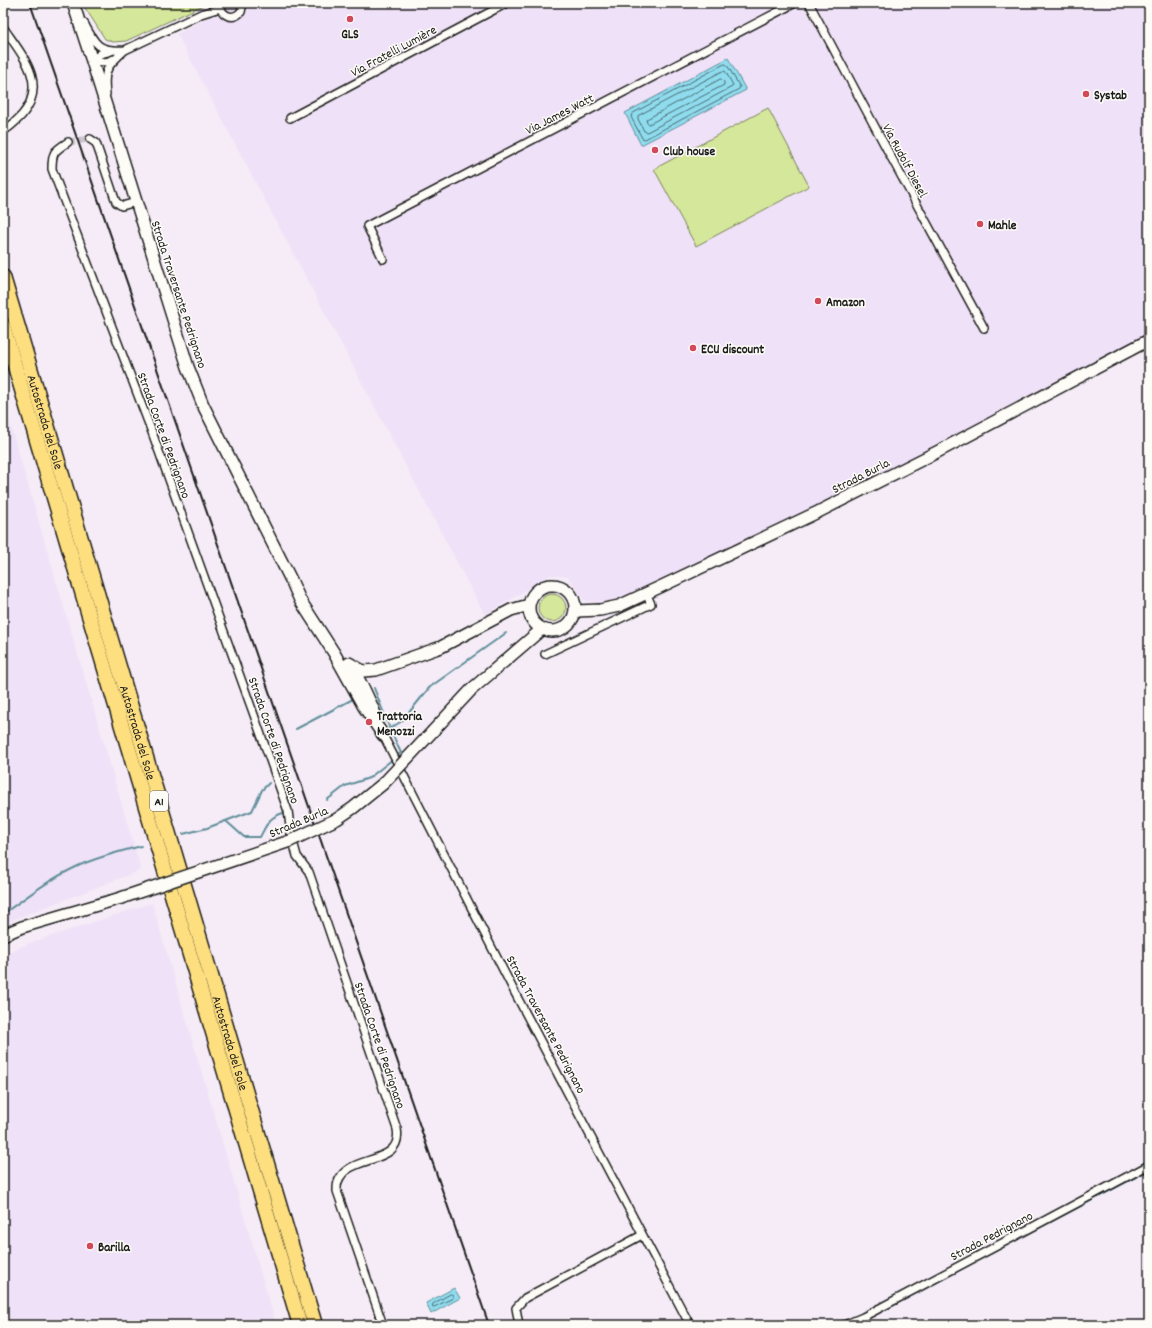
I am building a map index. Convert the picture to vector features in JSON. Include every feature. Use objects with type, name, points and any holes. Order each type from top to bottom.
[{"type":"highway","name":"Autostrada del Sole","points":[[3,277],[314,1325]]},
{"type":"highway","name":"Autostrada del Sole","points":[[3,326],[300,1325]]},
{"type":"main road","name":"Strada Traversante Pedrignano","points":[[73,3],[188,367],[203,405],[300,600],[355,689],[364,707],[383,735]]},
{"type":"main road","name":"Strada Burla","points":[[576,611],[600,610],[619,606],[818,512],[937,452],[1149,340]]},
{"type":"main road","name":"Strada Traversante Pedrignano","points":[[291,580],[349,663],[360,674],[383,735]]},
{"type":"main road","points":[[553,584],[564,587],[568,591],[574,600],[576,611],[572,621],[564,629],[553,632],[542,629],[536,625],[529,613],[529,605],[535,592],[542,587],[553,584]]},
{"type":"main road","points":[[355,689],[360,674],[366,676],[376,670],[441,647],[511,610],[529,605]]},
{"type":"main road","name":"Strada Traversante Pedrignano","points":[[317,626],[334,645],[349,670],[360,674]]},
{"type":"main road","name":"Strada Burla","points":[[3,935],[22,927],[121,898],[290,841],[337,819],[354,808],[384,783],[472,689],[524,647],[542,629]]},
{"type":"main road","points":[[366,693],[367,681],[376,670]]},
{"type":"street","points":[[73,3],[92,39],[101,48],[111,51]]},
{"type":"street","points":[[109,116],[105,75],[114,59],[125,50],[220,5],[224,14],[232,17],[235,16],[241,12],[243,3]]},
{"type":"street","name":"Via Fratelli Lumière","points":[[290,118],[507,3]]},
{"type":"street","name":"Via James Watt","points":[[383,259],[367,226],[795,3]]},
{"type":"street","name":"Via Rudolf Diesel","points":[[810,3],[891,157],[984,328]]},
{"type":"street","points":[[3,27],[25,60],[31,72],[34,87],[29,106],[15,122],[3,131]]},
{"type":"street","points":[[92,61],[100,54],[111,51],[125,50]]},
{"type":"street","points":[[92,61],[106,62],[114,59]]},
{"type":"street","points":[[90,139],[96,143],[116,202],[122,206],[136,202]]},
{"type":"street","name":"Strada Corte di Pedrignano","points":[[68,142],[56,149],[52,160],[52,169],[153,435],[252,708],[288,811],[291,834],[297,856],[309,872],[397,1129],[398,1137],[395,1146],[390,1153],[351,1167],[344,1172],[338,1182],[337,1191],[383,1325]]},
{"type":"street","points":[[545,654],[651,604],[646,593]]},
{"type":"street","name":"Strada Traversante Pedrignano","points":[[383,735],[515,993],[690,1325]]},
{"type":"street","name":"Strada Pedrignano","points":[[844,1325],[870,1314],[1149,1165]]},
{"type":"street","points":[[519,1325],[516,1308],[525,1298],[642,1236]]},
{"type":"shaded area","points":[[234,3],[1149,3],[1149,333],[848,491],[617,601],[598,603],[584,600],[568,577],[550,575],[485,615],[177,34]]},
{"type":"shaded area","points":[[3,400],[141,870],[12,920],[3,925]]},
{"type":"shaded area","name":"Barilla","points":[[152,903],[276,1325],[3,1325],[3,955],[30,943]]},
{"type":"green space","points":[[82,3],[208,3],[126,41],[113,42],[105,39]]},
{"type":"green space","points":[[768,108],[809,186],[696,246],[654,169]]},
{"type":"green space","points":[[552,594],[562,598],[566,608],[562,618],[552,622],[542,618],[538,608],[542,598]]},
{"type":"water","points":[[728,58],[746,90],[641,145],[625,113]]},
{"type":"water","points":[[454,1288],[460,1298],[431,1314],[426,1303]]},
{"type":"waterway","points":[[386,731],[402,721],[430,687],[506,633]]},
{"type":"waterway","points":[[374,688],[401,753],[396,756]]},
{"type":"waterway","points":[[296,729],[355,698]]},
{"type":"waterway","points":[[327,800],[345,786],[369,778],[393,759]]},
{"type":"waterway","points":[[183,834],[207,828],[252,811],[262,790],[269,783]]},
{"type":"waterway","points":[[226,821],[244,837],[260,837],[271,819],[283,813]]},
{"type":"waterway","points":[[3,914],[48,883],[84,863],[141,846]]},
{"type":"waterway","points":[[869,1318],[1149,1170]]},
{"type":"tunnel","points":[[68,142],[90,139]]},
{"type":"railway","points":[[30,3],[489,1325]]},
{"type":"place","name":"GLS","points":[[350,19]]},
{"type":"place","name":"Systab","points":[[1086,94]]},
{"type":"place","name":"Club house","points":[[655,150]]},
{"type":"place","name":"Mahle","points":[[980,224]]},
{"type":"place","name":"Amazon","points":[[818,301]]},
{"type":"place","name":"ECU discount","points":[[693,348]]},
{"type":"place","name":"Trattoria Menozzi","points":[[369,722]]},
{"type":"place","name":"Barilla","points":[[90,1246]]}]
